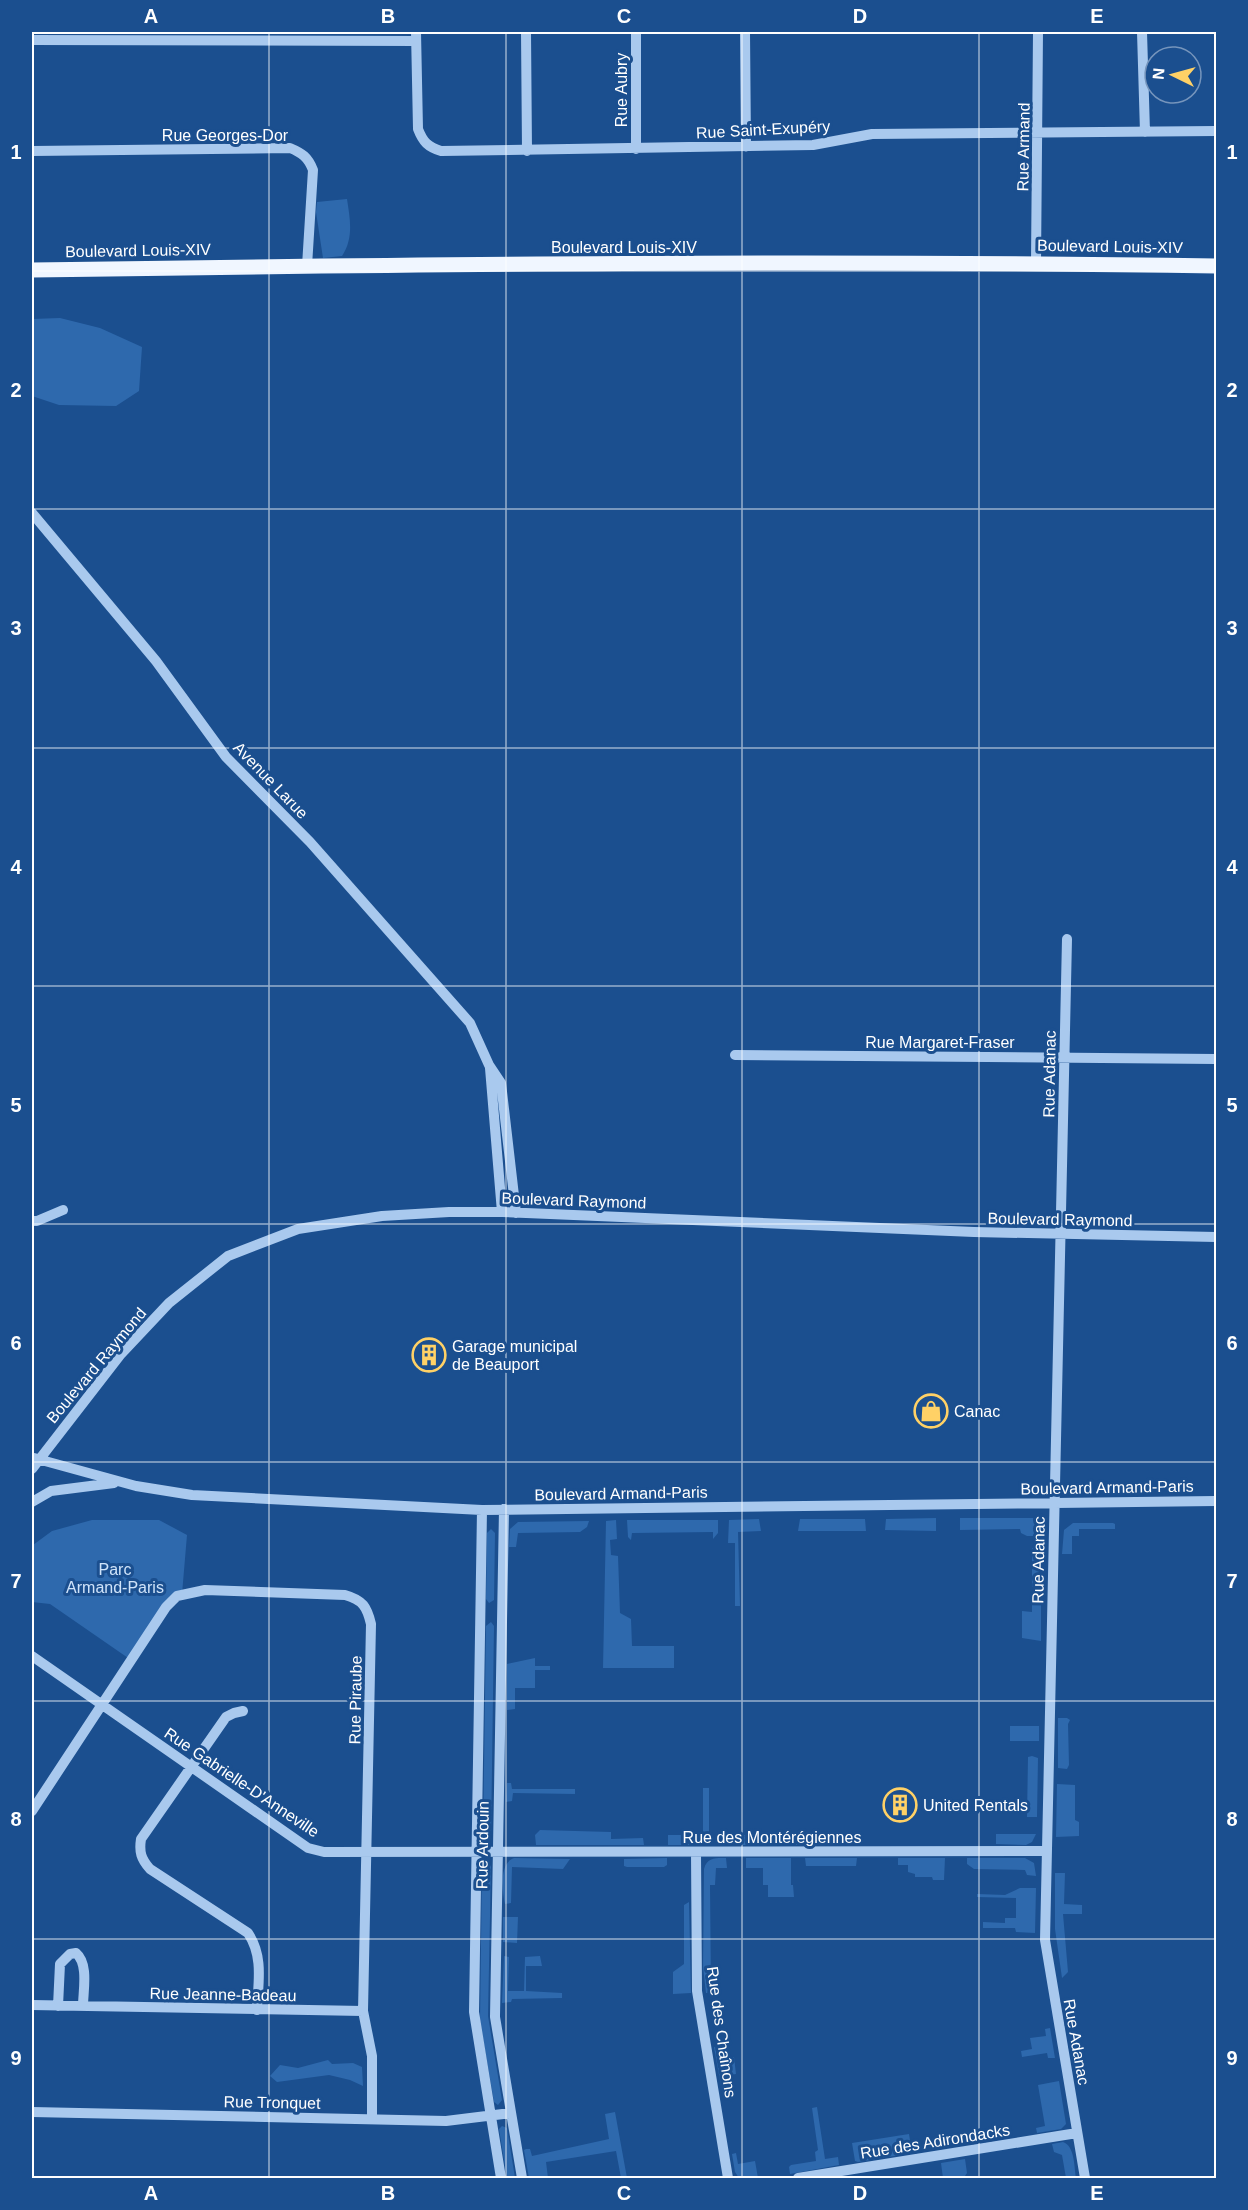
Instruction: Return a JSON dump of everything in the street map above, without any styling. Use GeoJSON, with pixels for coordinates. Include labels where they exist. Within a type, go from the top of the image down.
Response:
{"type":"FeatureCollection","features":[{"type":"Feature","properties":{"kind":"main road","name":"Boulevard Louis-XIV"},"geometry":{"type":"LineString","coordinates":[[32,270],[307,266],[1036,263],[1216,266]]}},
{"type":"Feature","properties":{"kind":"street"},"geometry":{"type":"LineString","coordinates":[[526,32],[527,151]]}},
{"type":"Feature","properties":{"kind":"street","name":"Rue Aubry"},"geometry":{"type":"LineString","coordinates":[[636,32],[636,149]]}},
{"type":"Feature","properties":{"kind":"street"},"geometry":{"type":"LineString","coordinates":[[745,32],[746,147]]}},
{"type":"Feature","properties":{"kind":"street","name":"Rue Armand"},"geometry":{"type":"LineString","coordinates":[[1036,263],[1038,32]]}},
{"type":"Feature","properties":{"kind":"street"},"geometry":{"type":"LineString","coordinates":[[1142,32],[1145,132]]}},
{"type":"Feature","properties":{"kind":"street"},"geometry":{"type":"LineString","coordinates":[[32,40],[87,36],[416,36]]}},
{"type":"Feature","properties":{"kind":"street","name":"Rue Saint-Exupéry"},"geometry":{"type":"LineString","coordinates":[[416,36],[418,129],[422,140],[430,148],[441,151],[813,145],[872,134],[1216,131]]}},
{"type":"Feature","properties":{"kind":"street","name":"Rue Georges-Dor"},"geometry":{"type":"LineString","coordinates":[[32,152],[290,148],[300,152],[309,159],[313,170],[307,266]]}},
{"type":"Feature","properties":{"kind":"street","name":"Avenue Larue"},"geometry":{"type":"LineString","coordinates":[[32,513],[156,661],[226,757],[310,842],[470,1023],[489,1065],[501,1083],[516,1213]]}},
{"type":"Feature","properties":{"kind":"street","name":"Rue Adanac"},"geometry":{"type":"LineString","coordinates":[[1067,939],[1045,1940],[1085,2178]]}},
{"type":"Feature","properties":{"kind":"street","name":"Rue Margaret-Fraser"},"geometry":{"type":"LineString","coordinates":[[735,1055],[1216,1059]]}},
{"type":"Feature","properties":{"kind":"street","name":"Avenue Larue"},"geometry":{"type":"LineString","coordinates":[[489,1065],[502,1212]]}},
{"type":"Feature","properties":{"kind":"street"},"geometry":{"type":"LineString","coordinates":[[32,1221],[63,1210]]}},
{"type":"Feature","properties":{"kind":"street","name":"Boulevard Raymond"},"geometry":{"type":"LineString","coordinates":[[34,1462],[121,1354],[169,1303],[228,1256],[298,1229],[382,1216],[502,1212],[1060,1235],[1216,1237]]}},
{"type":"Feature","properties":{"kind":"street","name":"Boulevard Armand-Paris"},"geometry":{"type":"LineString","coordinates":[[34,1462],[120,1482],[192,1495],[482,1510],[1216,1501]]}},
{"type":"Feature","properties":{"kind":"street"},"geometry":{"type":"LineString","coordinates":[[32,1502],[51,1491],[120,1482]]}},
{"type":"Feature","properties":{"kind":"street","name":"Rue Ardouin"},"geometry":{"type":"LineString","coordinates":[[504,1509],[495,2017],[522,2178]]}},
{"type":"Feature","properties":{"kind":"street","name":"Rue Ardouin"},"geometry":{"type":"LineString","coordinates":[[482,1510],[474,2012],[501,2178]]}},
{"type":"Feature","properties":{"kind":"street","name":"Rue Piraube"},"geometry":{"type":"LineString","coordinates":[[32,1811],[166,1607],[177,1596],[205,1590],[345,1595],[363,1602],[368,1610],[371,1624],[363,2011],[372,2056],[372,2119]]}},
{"type":"Feature","properties":{"kind":"street","name":"Rue Gabrielle-D'Anneville"},"geometry":{"type":"LineString","coordinates":[[32,1656],[308,1848],[340,1853],[497,1852]]}},
{"type":"Feature","properties":{"kind":"street"},"geometry":{"type":"LineString","coordinates":[[243,1711],[226,1717],[141,1839],[140,1856],[150,1869],[248,1934],[254,1942],[260,1961],[257,2010]]}},
{"type":"Feature","properties":{"kind":"street","name":"Rue des Montérégiennes"},"geometry":{"type":"LineString","coordinates":[[497,1852],[1046,1851]]}},
{"type":"Feature","properties":{"kind":"street","name":"Rue des Chaînons"},"geometry":{"type":"LineString","coordinates":[[696,1853],[698,1990],[728,2178]]}},
{"type":"Feature","properties":{"kind":"street"},"geometry":{"type":"LineString","coordinates":[[58,2006],[60,1964],[70,1954],[76,1953],[82,1958],[84,1966],[82,2007]]}},
{"type":"Feature","properties":{"kind":"street","name":"Rue Jeanne-Badeau"},"geometry":{"type":"LineString","coordinates":[[32,2006],[363,2011]]}},
{"type":"Feature","properties":{"kind":"street","name":"Rue Tronquet"},"geometry":{"type":"LineString","coordinates":[[32,2112],[446,2121],[511,2112]]}},
{"type":"Feature","properties":{"kind":"street","name":"Rue des Adirondacks"},"geometry":{"type":"LineString","coordinates":[[798,2178],[1077,2133]]}},
{"type":"Feature","properties":{"kind":"green space"},"geometry":{"type":"Polygon","coordinates":[[[347,199],[350,235],[346,249],[342,256],[323,258],[316,212],[317,202],[347,199]]]}},
{"type":"Feature","properties":{"kind":"green space"},"geometry":{"type":"Polygon","coordinates":[[[60,318],[100,328],[142,347],[139,391],[116,406],[59,405],[32,396],[32,319],[60,318]]]}},
{"type":"Feature","properties":{"kind":"green space"},"geometry":{"type":"Polygon","coordinates":[[[936,1518],[936,1531],[885,1530],[886,1519],[936,1518]]]}},
{"type":"Feature","properties":{"kind":"green space"},"geometry":{"type":"Polygon","coordinates":[[[960,1518],[1035,1518],[1041,1524],[1043,1536],[1027,1536],[1021,1533],[1020,1529],[960,1530],[960,1518]]]}},
{"type":"Feature","properties":{"kind":"green space"},"geometry":{"type":"Polygon","coordinates":[[[759,1519],[761,1531],[738,1532],[740,1606],[735,1606],[735,1543],[728,1543],[729,1520],[759,1519]]]}},
{"type":"Feature","properties":{"kind":"green space"},"geometry":{"type":"Polygon","coordinates":[[[800,1519],[865,1519],[866,1531],[798,1531],[800,1519]]]}},
{"type":"Feature","properties":{"kind":"green space","name":"Parc Armand-Paris"},"geometry":{"type":"Polygon","coordinates":[[[92,1520],[159,1520],[187,1535],[182,1594],[131,1660],[50,1604],[32,1602],[33,1545],[52,1531],[92,1520]]]}},
{"type":"Feature","properties":{"kind":"green space"},"geometry":{"type":"Polygon","coordinates":[[[616,1520],[617,1539],[610,1540],[611,1555],[618,1556],[620,1613],[631,1619],[632,1646],[674,1646],[674,1668],[603,1668],[606,1521],[616,1520]]]}},
{"type":"Feature","properties":{"kind":"green space"},"geometry":{"type":"Polygon","coordinates":[[[627,1520],[718,1520],[718,1533],[713,1539],[713,1532],[632,1533],[631,1540],[628,1537],[627,1520]]]}},
{"type":"Feature","properties":{"kind":"green space"},"geometry":{"type":"Polygon","coordinates":[[[589,1521],[587,1527],[580,1532],[518,1533],[516,1547],[509,1547],[510,1529],[518,1522],[589,1521]]]}},
{"type":"Feature","properties":{"kind":"green space"},"geometry":{"type":"Polygon","coordinates":[[[1073,1523],[1113,1523],[1115,1529],[1079,1529],[1079,1536],[1072,1536],[1072,1554],[1062,1554],[1064,1530],[1073,1523]]]}},
{"type":"Feature","properties":{"kind":"green space"},"geometry":{"type":"Polygon","coordinates":[[[491,1529],[495,1533],[494,1600],[489,1603],[486,1599],[487,1533],[491,1529]]]}},
{"type":"Feature","properties":{"kind":"green space"},"geometry":{"type":"Polygon","coordinates":[[[1034,1546],[1043,1546],[1042,1587],[1032,1587],[1032,1549],[1034,1546]]]}},
{"type":"Feature","properties":{"kind":"green space"},"geometry":{"type":"Polygon","coordinates":[[[1032,1602],[1041,1602],[1041,1641],[1022,1638],[1022,1611],[1032,1612],[1032,1602]]]}},
{"type":"Feature","properties":{"kind":"green space"},"geometry":{"type":"Polygon","coordinates":[[[491,1622],[494,1626],[491,1838],[486,1841],[483,1839],[486,1626],[491,1622]]]}},
{"type":"Feature","properties":{"kind":"green space"},"geometry":{"type":"Polygon","coordinates":[[[535,1658],[535,1666],[550,1666],[550,1670],[535,1670],[535,1688],[515,1688],[515,1709],[507,1710],[507,1664],[535,1658]]]}},
{"type":"Feature","properties":{"kind":"green space"},"geometry":{"type":"Polygon","coordinates":[[[1058,1718],[1070,1720],[1067,1769],[1058,1768],[1058,1718]]]}},
{"type":"Feature","properties":{"kind":"green space"},"geometry":{"type":"Polygon","coordinates":[[[1010,1726],[1039,1726],[1039,1741],[1010,1741],[1010,1726]]]}},
{"type":"Feature","properties":{"kind":"green space"},"geometry":{"type":"Polygon","coordinates":[[[1028,1757],[1038,1758],[1037,1817],[1027,1817],[1028,1757]]]}},
{"type":"Feature","properties":{"kind":"green space"},"geometry":{"type":"Polygon","coordinates":[[[507,1783],[511,1783],[512,1789],[575,1789],[575,1794],[513,1793],[512,1801],[506,1802],[507,1783]]]}},
{"type":"Feature","properties":{"kind":"green space"},"geometry":{"type":"Polygon","coordinates":[[[1057,1784],[1075,1785],[1075,1820],[1079,1822],[1079,1836],[1056,1837],[1057,1784]]]}},
{"type":"Feature","properties":{"kind":"green space"},"geometry":{"type":"Polygon","coordinates":[[[703,1788],[709,1788],[709,1845],[668,1845],[668,1835],[703,1835],[703,1788]]]}},
{"type":"Feature","properties":{"kind":"green space"},"geometry":{"type":"Polygon","coordinates":[[[540,1830],[611,1832],[611,1839],[643,1838],[644,1845],[536,1845],[535,1835],[540,1830]]]}},
{"type":"Feature","properties":{"kind":"green space"},"geometry":{"type":"Polygon","coordinates":[[[996,1834],[1036,1834],[1032,1842],[1026,1845],[996,1844],[996,1834]]]}},
{"type":"Feature","properties":{"kind":"green space"},"geometry":{"type":"Polygon","coordinates":[[[723,1835],[766,1835],[766,1845],[723,1845],[723,1835]]]}},
{"type":"Feature","properties":{"kind":"green space"},"geometry":{"type":"Polygon","coordinates":[[[781,1835],[821,1835],[821,1845],[781,1845],[781,1835]]]}},
{"type":"Feature","properties":{"kind":"green space"},"geometry":{"type":"Polygon","coordinates":[[[514,1858],[570,1859],[563,1869],[512,1867],[511,1903],[505,1904],[504,1871],[509,1861],[514,1858]]]}},
{"type":"Feature","properties":{"kind":"green space"},"geometry":{"type":"Polygon","coordinates":[[[667,1858],[667,1865],[664,1867],[624,1866],[624,1859],[667,1858]]]}},
{"type":"Feature","properties":{"kind":"green space"},"geometry":{"type":"Polygon","coordinates":[[[726,1858],[727,1868],[716,1868],[715,1885],[710,1885],[711,1993],[706,1993],[703,1967],[704,1869],[710,1860],[726,1858]]]}},
{"type":"Feature","properties":{"kind":"green space"},"geometry":{"type":"Polygon","coordinates":[[[746,1858],[791,1858],[791,1885],[793,1885],[794,1897],[768,1897],[768,1885],[763,1885],[763,1868],[746,1868],[746,1858]]]}},
{"type":"Feature","properties":{"kind":"green space"},"geometry":{"type":"Polygon","coordinates":[[[805,1858],[857,1858],[856,1866],[806,1866],[805,1858]]]}},
{"type":"Feature","properties":{"kind":"green space"},"geometry":{"type":"Polygon","coordinates":[[[898,1858],[945,1858],[944,1880],[915,1877],[915,1874],[908,1872],[908,1865],[898,1865],[898,1858]]]}},
{"type":"Feature","properties":{"kind":"green space"},"geometry":{"type":"Polygon","coordinates":[[[967,1858],[1025,1858],[1034,1863],[1036,1876],[1027,1875],[1025,1870],[974,1869],[967,1864],[967,1858]]]}},
{"type":"Feature","properties":{"kind":"green space"},"geometry":{"type":"Polygon","coordinates":[[[487,1862],[491,1866],[488,2016],[502,2100],[498,2105],[494,2102],[480,2021],[482,1865],[487,1862]]]}},
{"type":"Feature","properties":{"kind":"green space"},"geometry":{"type":"Polygon","coordinates":[[[1055,1873],[1065,1873],[1064,1904],[1082,1905],[1082,1914],[1063,1914],[1068,1972],[1062,1978],[1055,1929],[1055,1873]]]}},
{"type":"Feature","properties":{"kind":"green space"},"geometry":{"type":"Polygon","coordinates":[[[1020,1888],[1036,1888],[1035,1933],[1016,1932],[1015,1928],[983,1928],[983,1922],[1005,1923],[1005,1918],[1016,1918],[1016,1898],[977,1897],[977,1894],[1005,1895],[1020,1888]]]}},
{"type":"Feature","properties":{"kind":"green space"},"geometry":{"type":"Polygon","coordinates":[[[689,1902],[691,1993],[673,1994],[673,1972],[684,1964],[684,1905],[689,1902]]]}},
{"type":"Feature","properties":{"kind":"green space"},"geometry":{"type":"Polygon","coordinates":[[[503,1917],[518,1917],[517,1943],[503,1942],[503,1917]]]}},
{"type":"Feature","properties":{"kind":"green space"},"geometry":{"type":"Polygon","coordinates":[[[504,1956],[509,1957],[508,1991],[524,1991],[525,1957],[540,1956],[542,1966],[526,1966],[526,1991],[562,1993],[562,1998],[512,1999],[511,2002],[502,2003],[504,1956]]]}},
{"type":"Feature","properties":{"kind":"green space"},"geometry":{"type":"Polygon","coordinates":[[[1050,2028],[1055,2058],[1048,2058],[1047,2053],[1022,2057],[1021,2051],[1032,2049],[1030,2038],[1046,2036],[1045,2029],[1050,2028]]]}},
{"type":"Feature","properties":{"kind":"green space"},"geometry":{"type":"Polygon","coordinates":[[[714,2047],[721,2049],[722,2059],[734,2057],[736,2074],[723,2076],[723,2086],[721,2086],[714,2047]]]}},
{"type":"Feature","properties":{"kind":"green space"},"geometry":{"type":"Polygon","coordinates":[[[328,2060],[332,2064],[353,2063],[362,2067],[363,2086],[329,2075],[277,2082],[270,2076],[280,2065],[298,2068],[328,2060]]]}},
{"type":"Feature","properties":{"kind":"green space"},"geometry":{"type":"Polygon","coordinates":[[[1059,2081],[1066,2124],[1061,2129],[1037,2133],[1036,2128],[1045,2126],[1038,2085],[1059,2081]]]}},
{"type":"Feature","properties":{"kind":"green space"},"geometry":{"type":"Polygon","coordinates":[[[817,2107],[825,2159],[838,2157],[839,2165],[790,2174],[791,2165],[816,2161],[815,2152],[818,2150],[812,2108],[817,2107]]]}},
{"type":"Feature","properties":{"kind":"green space"},"geometry":{"type":"Polygon","coordinates":[[[615,2112],[627,2178],[621,2178],[616,2151],[546,2162],[548,2178],[529,2178],[524,2150],[530,2149],[532,2156],[609,2139],[605,2114],[615,2112]]]}},
{"type":"Feature","properties":{"kind":"green space"},"geometry":{"type":"Polygon","coordinates":[[[502,2126],[507,2128],[515,2178],[507,2178],[499,2129],[502,2126]]]}},
{"type":"Feature","properties":{"kind":"green space"},"geometry":{"type":"Polygon","coordinates":[[[909,2134],[912,2153],[855,2161],[852,2143],[909,2134]]]}},
{"type":"Feature","properties":{"kind":"green space"},"geometry":{"type":"Polygon","coordinates":[[[1063,2142],[1072,2152],[1076,2178],[1066,2178],[1062,2155],[1054,2152],[1052,2144],[1063,2142]]]}},
{"type":"Feature","properties":{"kind":"green space"},"geometry":{"type":"Polygon","coordinates":[[[736,2153],[738,2164],[755,2161],[758,2178],[739,2178],[735,2172],[732,2154],[736,2153]]]}},
{"type":"Feature","properties":{"kind":"green space"},"geometry":{"type":"Polygon","coordinates":[[[965,2159],[967,2173],[965,2176],[943,2178],[941,2163],[965,2159]]]}},
{"type":"Feature","properties":{"kind":"place","name":"Garage municipal de Beauport"},"geometry":{"type":"Point","coordinates":[429,1355]}},
{"type":"Feature","properties":{"kind":"place","name":"Canac"},"geometry":{"type":"Point","coordinates":[931,1411]}},
{"type":"Feature","properties":{"kind":"place","name":"United Rentals"},"geometry":{"type":"Point","coordinates":[900,1805]}}]}
